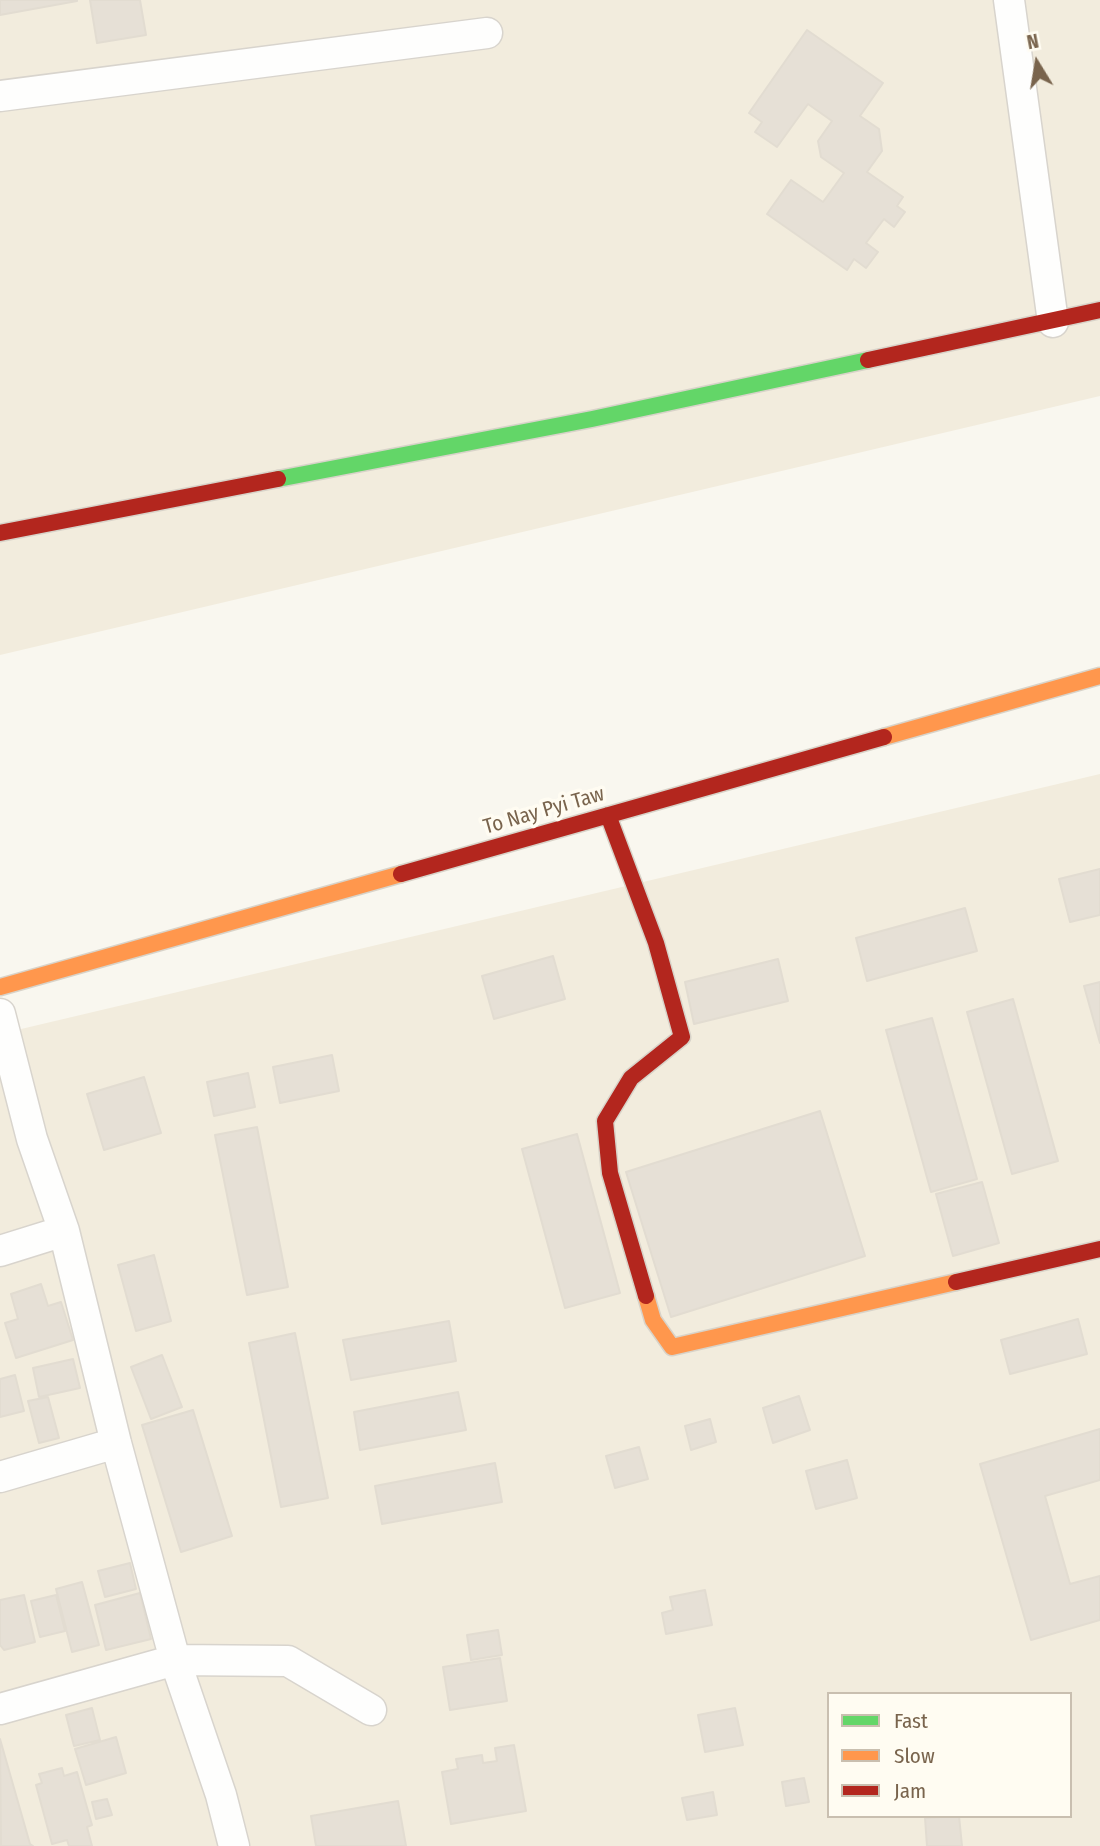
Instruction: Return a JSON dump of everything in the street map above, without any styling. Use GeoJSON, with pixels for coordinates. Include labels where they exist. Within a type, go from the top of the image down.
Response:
{"type":"FeatureCollection","features":[{"type":"Feature","properties":{"kind":"street"},"geometry":{"type":"LineString","coordinates":[[1009,0],[1053,322]]}},
{"type":"Feature","properties":{"kind":"street"},"geometry":{"type":"LineString","coordinates":[[0,96],[487,33]]}},
{"type":"Feature","properties":{"kind":"street"},"geometry":{"type":"LineString","coordinates":[[0,533],[592,419],[1100,310]]}},
{"type":"Feature","properties":{"kind":"street","name":"To Nay Pyi Taw"},"geometry":{"type":"LineString","coordinates":[[0,987],[1100,676]]}},
{"type":"Feature","properties":{"kind":"street"},"geometry":{"type":"LineString","coordinates":[[608,815],[656,943],[682,1037],[631,1078],[605,1121],[610,1173],[653,1320],[672,1348],[1100,1250]]}},
{"type":"Feature","properties":{"kind":"street"},"geometry":{"type":"LineString","coordinates":[[0,1014],[32,1139],[64,1231],[116,1443],[175,1660],[221,1795],[234,1846]]}},
{"type":"Feature","properties":{"kind":"street"},"geometry":{"type":"LineString","coordinates":[[0,1251],[64,1231]]}},
{"type":"Feature","properties":{"kind":"street"},"geometry":{"type":"LineString","coordinates":[[0,1477],[116,1443]]}},
{"type":"Feature","properties":{"kind":"street"},"geometry":{"type":"LineString","coordinates":[[0,1709],[175,1660],[288,1661],[371,1710]]}},
{"type":"Feature","properties":{"kind":"shaded area"},"geometry":{"type":"Polygon","coordinates":[[[0,0],[1100,0],[1100,396],[0,655],[0,0]]]}},
{"type":"Feature","properties":{"kind":"shaded area"},"geometry":{"type":"Polygon","coordinates":[[[1100,774],[1100,1846],[0,1846],[0,1034],[1100,774]]]}},
{"type":"Feature","properties":{"kind":"building"},"geometry":{"type":"Polygon","coordinates":[[[0,0],[77,0],[77,1],[0,15],[0,0]]]}},
{"type":"Feature","properties":{"kind":"building"},"geometry":{"type":"Polygon","coordinates":[[[90,0],[140,0],[146,35],[97,43],[90,0]]]}},
{"type":"Feature","properties":{"kind":"building"},"geometry":{"type":"Polygon","coordinates":[[[807,30],[883,83],[860,116],[879,129],[882,151],[867,172],[903,197],[897,206],[905,212],[894,227],[884,219],[866,243],[878,252],[866,268],[854,259],[847,270],[767,214],[791,180],[823,202],[844,173],[821,157],[818,141],[832,121],[808,104],[777,147],[755,132],[762,122],[749,113],[807,30]]]}},
{"type":"Feature","properties":{"kind":"building"},"geometry":{"type":"Polygon","coordinates":[[[1100,869],[1100,915],[1070,922],[1059,879],[1100,869]]]}},
{"type":"Feature","properties":{"kind":"building"},"geometry":{"type":"Polygon","coordinates":[[[965,908],[977,951],[867,981],[856,938],[965,908]]]}},
{"type":"Feature","properties":{"kind":"building"},"geometry":{"type":"Polygon","coordinates":[[[553,956],[565,999],[494,1019],[482,976],[553,956]]]}},
{"type":"Feature","properties":{"kind":"building"},"geometry":{"type":"Polygon","coordinates":[[[778,959],[788,1001],[694,1024],[685,982],[778,959]]]}},
{"type":"Feature","properties":{"kind":"building"},"geometry":{"type":"Polygon","coordinates":[[[1100,982],[1100,1043],[1084,986],[1100,982]]]}},
{"type":"Feature","properties":{"kind":"building"},"geometry":{"type":"Polygon","coordinates":[[[1013,999],[1058,1161],[1012,1174],[967,1012],[1013,999]]]}},
{"type":"Feature","properties":{"kind":"building"},"geometry":{"type":"Polygon","coordinates":[[[932,1018],[977,1179],[931,1192],[886,1030],[932,1018]]]}},
{"type":"Feature","properties":{"kind":"building"},"geometry":{"type":"Polygon","coordinates":[[[332,1055],[339,1091],[280,1103],[273,1067],[332,1055]]]}},
{"type":"Feature","properties":{"kind":"building"},"geometry":{"type":"Polygon","coordinates":[[[248,1073],[255,1107],[214,1116],[207,1082],[248,1073]]]}},
{"type":"Feature","properties":{"kind":"building"},"geometry":{"type":"Polygon","coordinates":[[[144,1077],[161,1133],[104,1150],[87,1094],[144,1077]]]}},
{"type":"Feature","properties":{"kind":"building"},"geometry":{"type":"Polygon","coordinates":[[[820,1111],[865,1256],[671,1317],[626,1172],[820,1111]]]}},
{"type":"Feature","properties":{"kind":"building"},"geometry":{"type":"Polygon","coordinates":[[[257,1127],[288,1287],[247,1295],[215,1135],[257,1127]]]}},
{"type":"Feature","properties":{"kind":"building"},"geometry":{"type":"Polygon","coordinates":[[[577,1134],[620,1293],[565,1308],[522,1149],[577,1134]]]}},
{"type":"Feature","properties":{"kind":"building"},"geometry":{"type":"Polygon","coordinates":[[[982,1182],[999,1243],[953,1256],[936,1194],[982,1182]]]}},
{"type":"Feature","properties":{"kind":"building"},"geometry":{"type":"Polygon","coordinates":[[[154,1255],[171,1321],[136,1331],[118,1265],[154,1255]]]}},
{"type":"Feature","properties":{"kind":"building"},"geometry":{"type":"Polygon","coordinates":[[[41,1284],[48,1306],[61,1302],[73,1340],[16,1358],[5,1323],[18,1319],[11,1294],[41,1284]]]}},
{"type":"Feature","properties":{"kind":"building"},"geometry":{"type":"Polygon","coordinates":[[[1078,1319],[1087,1354],[1010,1374],[1001,1340],[1078,1319]]]}},
{"type":"Feature","properties":{"kind":"building"},"geometry":{"type":"Polygon","coordinates":[[[449,1321],[456,1361],[351,1380],[343,1340],[449,1321]]]}},
{"type":"Feature","properties":{"kind":"building"},"geometry":{"type":"Polygon","coordinates":[[[295,1333],[328,1498],[281,1507],[249,1343],[295,1333]]]}},
{"type":"Feature","properties":{"kind":"building"},"geometry":{"type":"Polygon","coordinates":[[[162,1355],[182,1407],[151,1419],[131,1367],[162,1355]]]}},
{"type":"Feature","properties":{"kind":"building"},"geometry":{"type":"Polygon","coordinates":[[[73,1359],[80,1388],[39,1397],[33,1368],[73,1359]]]}},
{"type":"Feature","properties":{"kind":"building"},"geometry":{"type":"Polygon","coordinates":[[[15,1375],[24,1411],[0,1417],[0,1379],[15,1375]]]}},
{"type":"Feature","properties":{"kind":"building"},"geometry":{"type":"Polygon","coordinates":[[[458,1392],[466,1430],[360,1450],[354,1412],[458,1392]]]}},
{"type":"Feature","properties":{"kind":"building"},"geometry":{"type":"Polygon","coordinates":[[[799,1396],[810,1430],[773,1443],[763,1408],[799,1396]]]}},
{"type":"Feature","properties":{"kind":"building"},"geometry":{"type":"Polygon","coordinates":[[[48,1397],[59,1438],[39,1443],[28,1401],[48,1397]]]}},
{"type":"Feature","properties":{"kind":"building"},"geometry":{"type":"Polygon","coordinates":[[[193,1410],[232,1536],[181,1552],[142,1425],[193,1410]]]}},
{"type":"Feature","properties":{"kind":"building"},"geometry":{"type":"Polygon","coordinates":[[[710,1419],[716,1442],[691,1450],[685,1426],[710,1419]]]}},
{"type":"Feature","properties":{"kind":"building"},"geometry":{"type":"Polygon","coordinates":[[[1100,1429],[1100,1480],[1045,1496],[1070,1584],[1100,1576],[1100,1620],[1031,1640],[980,1464],[1100,1429]]]}},
{"type":"Feature","properties":{"kind":"building"},"geometry":{"type":"Polygon","coordinates":[[[639,1447],[648,1479],[615,1488],[606,1456],[639,1447]]]}},
{"type":"Feature","properties":{"kind":"building"},"geometry":{"type":"Polygon","coordinates":[[[847,1460],[857,1498],[816,1509],[806,1471],[847,1460]]]}},
{"type":"Feature","properties":{"kind":"building"},"geometry":{"type":"Polygon","coordinates":[[[495,1463],[502,1502],[382,1524],[375,1486],[495,1463]]]}},
{"type":"Feature","properties":{"kind":"building"},"geometry":{"type":"Polygon","coordinates":[[[130,1563],[136,1589],[105,1597],[98,1571],[130,1563]]]}},
{"type":"Feature","properties":{"kind":"building"},"geometry":{"type":"Polygon","coordinates":[[[82,1582],[99,1645],[72,1652],[56,1589],[82,1582]]]}},
{"type":"Feature","properties":{"kind":"building"},"geometry":{"type":"Polygon","coordinates":[[[705,1590],[712,1625],[666,1634],[662,1613],[673,1610],[670,1597],[705,1590]]]}},
{"type":"Feature","properties":{"kind":"building"},"geometry":{"type":"Polygon","coordinates":[[[140,1593],[151,1639],[106,1650],[95,1605],[140,1593]]]}},
{"type":"Feature","properties":{"kind":"building"},"geometry":{"type":"Polygon","coordinates":[[[24,1595],[35,1642],[4,1650],[0,1645],[0,1600],[24,1595]]]}},
{"type":"Feature","properties":{"kind":"building"},"geometry":{"type":"Polygon","coordinates":[[[56,1595],[65,1631],[40,1637],[31,1601],[56,1595]]]}},
{"type":"Feature","properties":{"kind":"building"},"geometry":{"type":"Polygon","coordinates":[[[498,1630],[502,1655],[471,1660],[467,1635],[498,1630]]]}},
{"type":"Feature","properties":{"kind":"building"},"geometry":{"type":"Polygon","coordinates":[[[500,1658],[507,1701],[450,1710],[443,1667],[500,1658]]]}},
{"type":"Feature","properties":{"kind":"building"},"geometry":{"type":"Polygon","coordinates":[[[92,1708],[100,1740],[74,1746],[66,1715],[92,1708]]]}},
{"type":"Feature","properties":{"kind":"building"},"geometry":{"type":"Polygon","coordinates":[[[735,1708],[743,1745],[705,1752],[698,1715],[735,1708]]]}},
{"type":"Feature","properties":{"kind":"building"},"geometry":{"type":"Polygon","coordinates":[[[116,1737],[126,1773],[86,1785],[75,1749],[116,1737]]]}},
{"type":"Feature","properties":{"kind":"building"},"geometry":{"type":"Polygon","coordinates":[[[0,1739],[30,1844],[33,1846],[1,1846],[0,1739]]]}},
{"type":"Feature","properties":{"kind":"building"},"geometry":{"type":"Polygon","coordinates":[[[514,1745],[526,1811],[451,1824],[442,1772],[458,1769],[456,1759],[482,1755],[483,1763],[497,1761],[495,1748],[514,1745]]]}},
{"type":"Feature","properties":{"kind":"building"},"geometry":{"type":"Polygon","coordinates":[[[62,1768],[64,1776],[77,1772],[92,1825],[87,1827],[92,1846],[69,1846],[67,1840],[52,1844],[36,1785],[42,1783],[39,1774],[62,1768]]]}},
{"type":"Feature","properties":{"kind":"building"},"geometry":{"type":"Polygon","coordinates":[[[804,1778],[809,1802],[786,1806],[782,1782],[804,1778]]]}},
{"type":"Feature","properties":{"kind":"building"},"geometry":{"type":"Polygon","coordinates":[[[713,1792],[717,1815],[687,1820],[682,1798],[713,1792]]]}},
{"type":"Feature","properties":{"kind":"building"},"geometry":{"type":"Polygon","coordinates":[[[107,1799],[112,1815],[96,1819],[92,1802],[107,1799]]]}},
{"type":"Feature","properties":{"kind":"building"},"geometry":{"type":"Polygon","coordinates":[[[398,1801],[406,1846],[316,1846],[311,1816],[398,1801]]]}},
{"type":"Feature","properties":{"kind":"building"},"geometry":{"type":"Polygon","coordinates":[[[925,1818],[959,1818],[962,1846],[927,1846],[925,1818]]]}},
{"type":"Feature","properties":{"kind":"traffic: fast"},"geometry":{"type":"LineString","coordinates":[[278,479],[592,419],[868,360]]}},
{"type":"Feature","properties":{"kind":"traffic: slow"},"geometry":{"type":"LineString","coordinates":[[884,737],[1100,676]]}},
{"type":"Feature","properties":{"kind":"traffic: slow"},"geometry":{"type":"LineString","coordinates":[[0,987],[401,874]]}},
{"type":"Feature","properties":{"kind":"traffic: slow"},"geometry":{"type":"LineString","coordinates":[[646,1296],[653,1320],[672,1347],[956,1282]]}},
{"type":"Feature","properties":{"kind":"traffic: jam"},"geometry":{"type":"LineString","coordinates":[[868,360],[1100,310]]}},
{"type":"Feature","properties":{"kind":"traffic: jam"},"geometry":{"type":"LineString","coordinates":[[0,533],[278,479]]}},
{"type":"Feature","properties":{"kind":"traffic: jam"},"geometry":{"type":"LineString","coordinates":[[401,874],[884,737]]}},
{"type":"Feature","properties":{"kind":"traffic: jam"},"geometry":{"type":"LineString","coordinates":[[608,815],[656,943],[682,1037],[631,1078],[605,1121],[610,1173],[646,1296]]}},
{"type":"Feature","properties":{"kind":"traffic: jam"},"geometry":{"type":"LineString","coordinates":[[956,1282],[1100,1249]]}}]}
